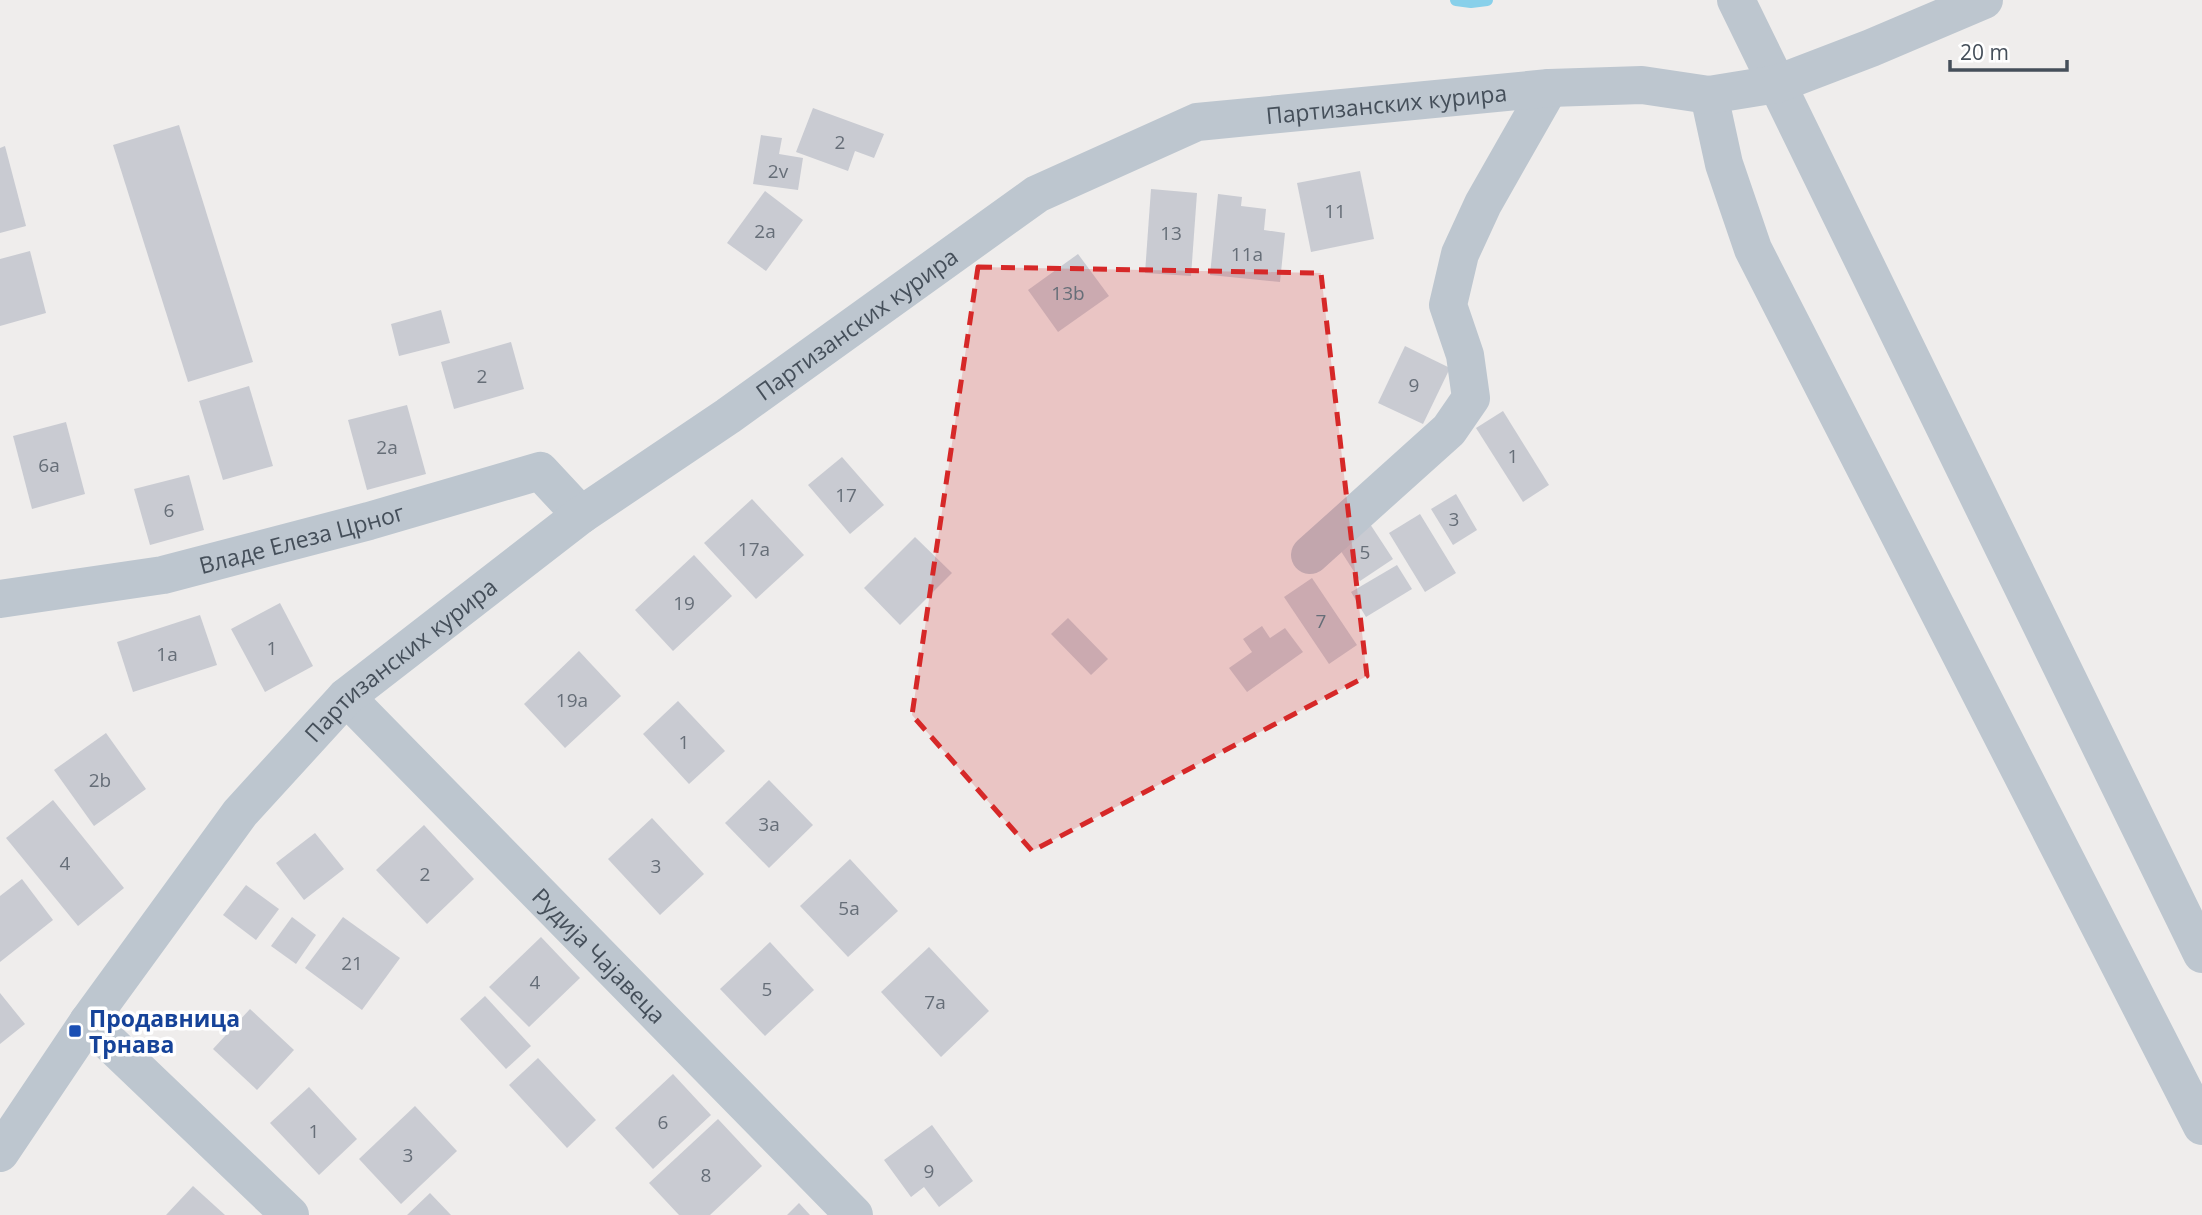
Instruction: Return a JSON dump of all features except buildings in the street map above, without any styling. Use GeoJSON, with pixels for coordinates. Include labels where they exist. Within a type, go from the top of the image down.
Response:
{"type":"FeatureCollection","features":[{"type":"Feature","properties":{"kind":"street","name":"Партизанских курира"},"geometry":{"type":"LineString","coordinates":[[0,1153],[88,1022],[240,813],[346,698],[581,515],[728,416],[1037,194],[1197,122],[1549,88],[1642,85],[1709,95],[1777,84],[1984,0]]}},
{"type":"Feature","properties":{"kind":"street"},"geometry":{"type":"LineString","coordinates":[[1743,14],[2202,954]]}},
{"type":"Feature","properties":{"kind":"street"},"geometry":{"type":"LineString","coordinates":[[1310,555],[1449,430],[1471,398],[1465,355],[1448,305],[1460,254],[1483,204],[1549,88]]}},
{"type":"Feature","properties":{"kind":"street"},"geometry":{"type":"LineString","coordinates":[[1709,95],[1724,164],[1753,249],[2202,1126]]}},
{"type":"Feature","properties":{"kind":"street","name":"Владе Елеза Црног"},"geometry":{"type":"LineString","coordinates":[[0,599],[163,575],[369,521],[540,471],[581,515]]}},
{"type":"Feature","properties":{"kind":"street","name":"Рудија Чајавеца"},"geometry":{"type":"LineString","coordinates":[[346,698],[854,1215]]}},
{"type":"Feature","properties":{"kind":"street"},"geometry":{"type":"LineString","coordinates":[[88,1022],[290,1215]]}},
{"type":"Feature","properties":{"kind":"highlighted area"},"geometry":{"type":"Polygon","coordinates":[[[978,267],[1321,273],[1367,676],[1032,851],[912,715],[978,267]]]}},
{"type":"Feature","properties":{"kind":"waterway"},"geometry":{"type":"LineString","coordinates":[[1456,0],[1487,0]]}},
{"type":"Feature","properties":{"kind":"place","name":"Продавница Трнава"},"geometry":{"type":"Point","coordinates":[75,1031]}}]}
